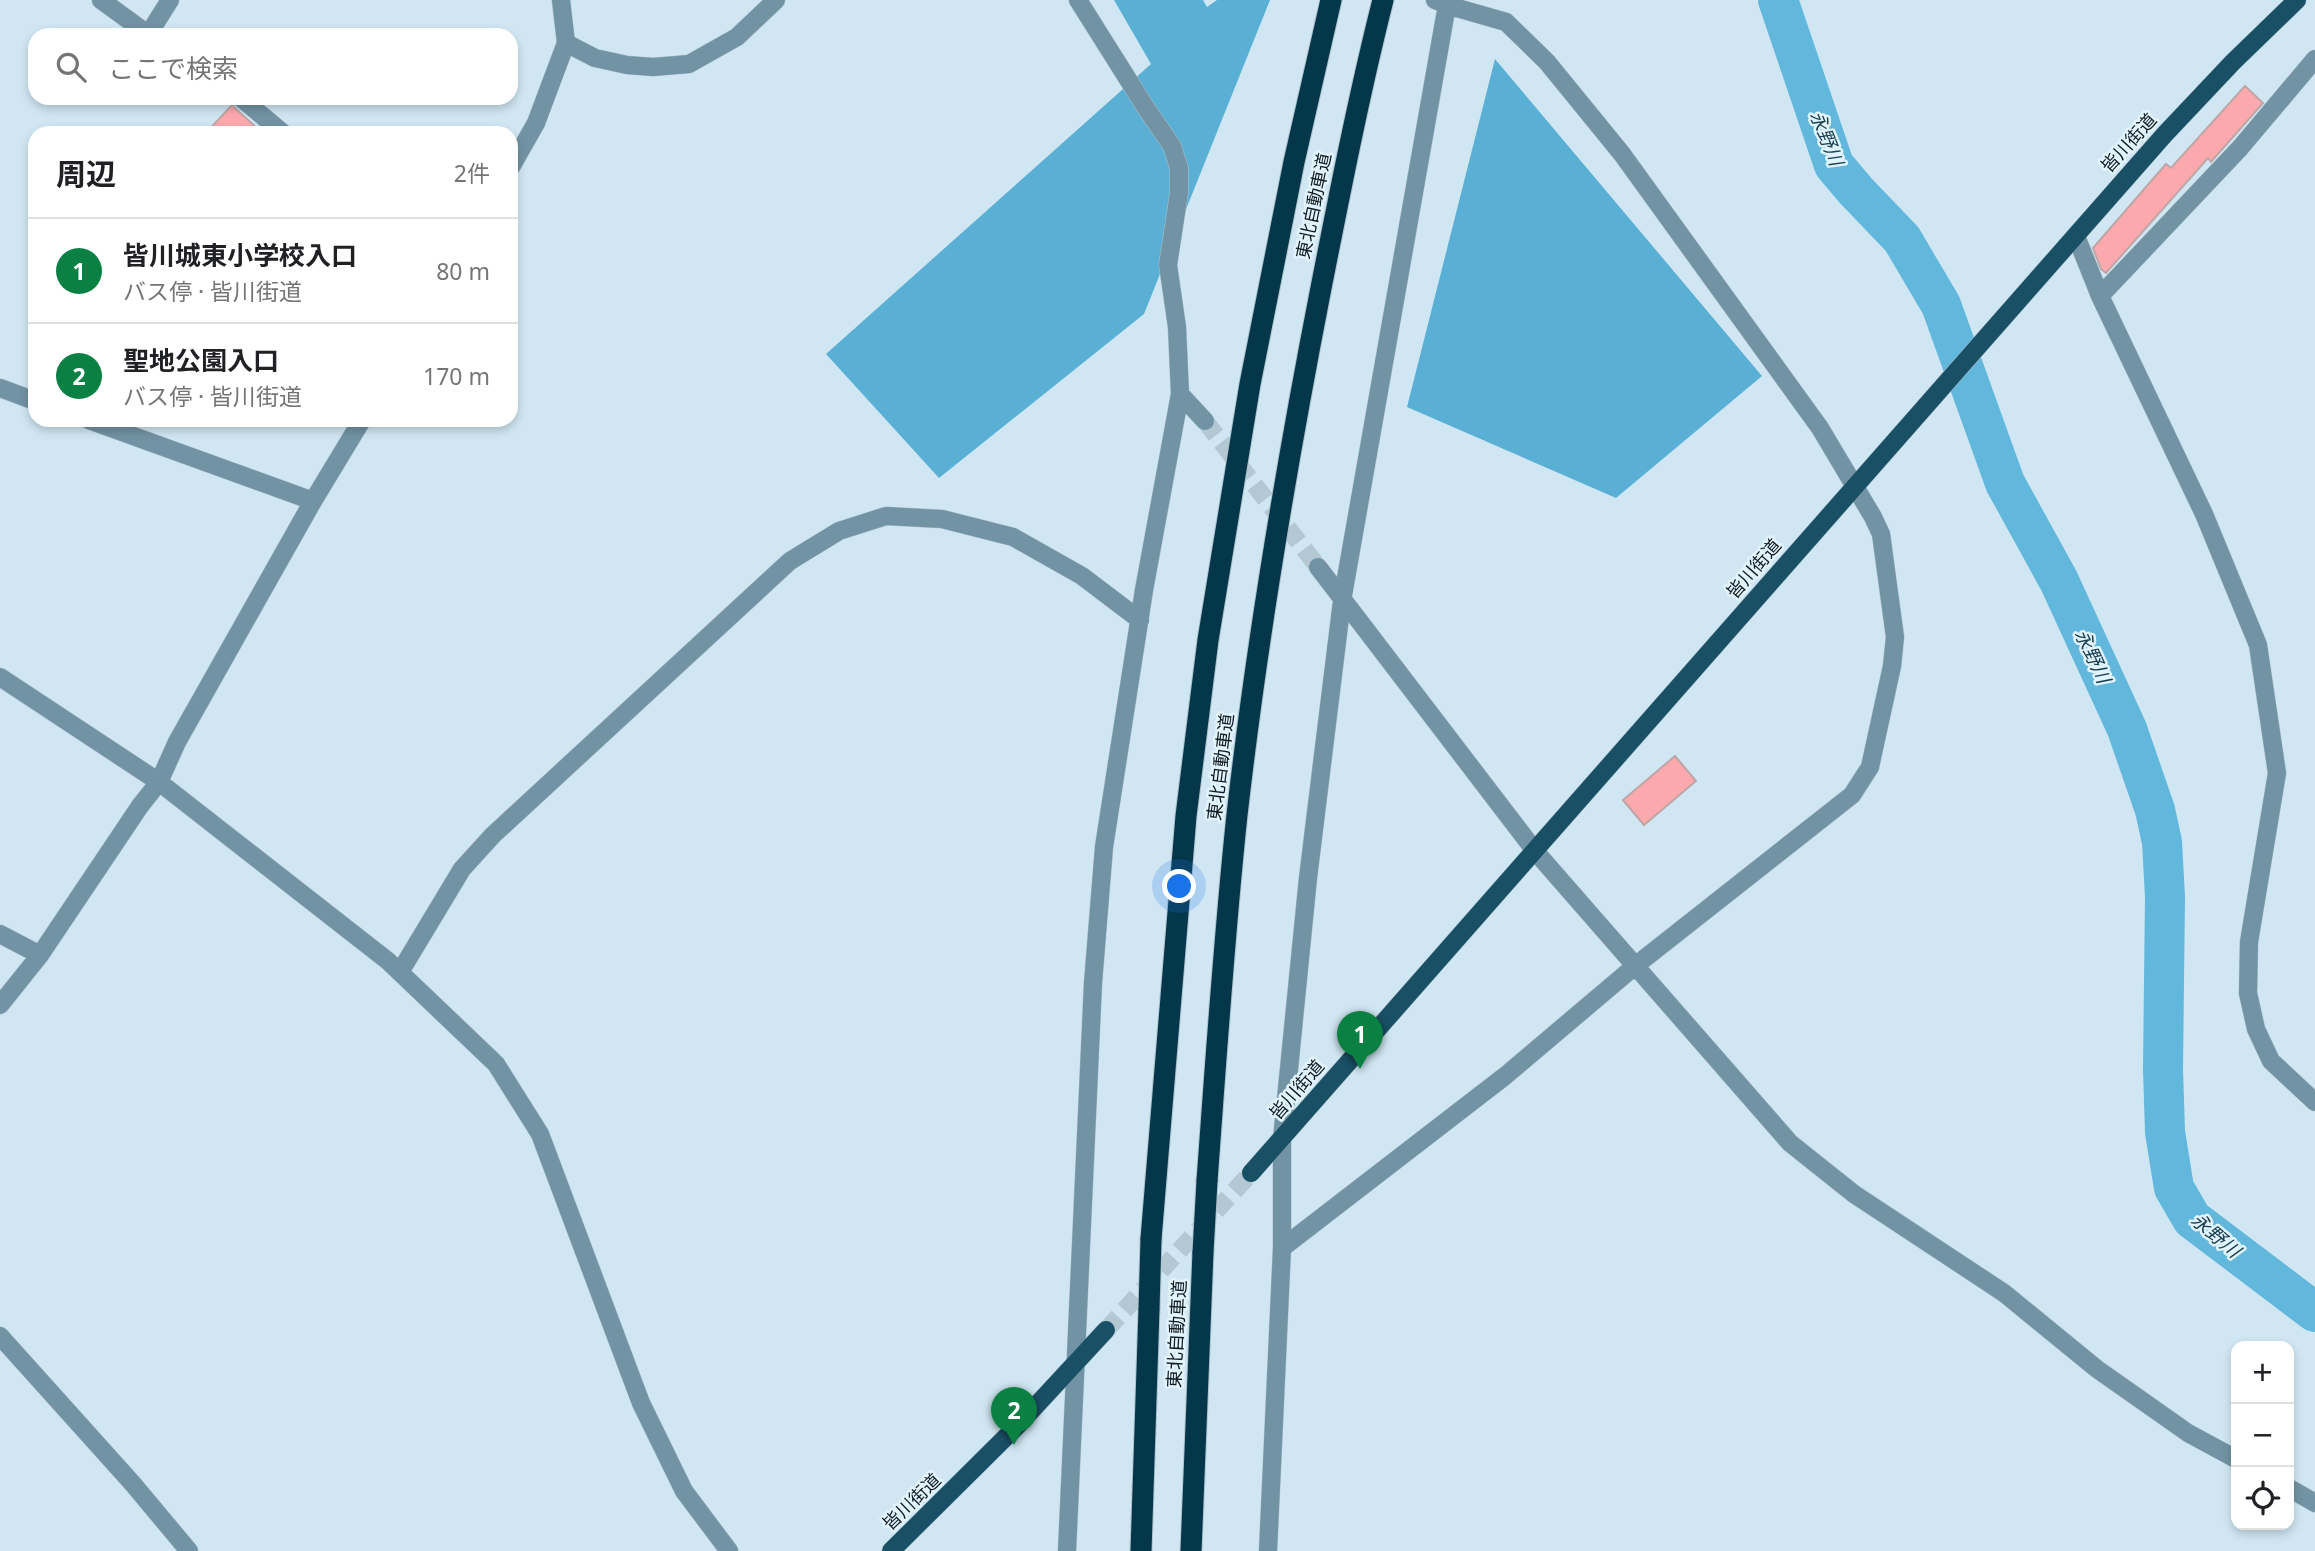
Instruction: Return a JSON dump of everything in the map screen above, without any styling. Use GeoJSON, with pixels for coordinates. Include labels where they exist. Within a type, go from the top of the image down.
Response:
{"type":"FeatureCollection","features":[{"type":"Feature","properties":{"kind":"highway","name":"東北自動車道"},"geometry":{"type":"LineString","coordinates":[[1141,1551],[1151,1239],[1186,816],[1208,640],[1250,384],[1294,163],[1331,0]]}},
{"type":"Feature","properties":{"kind":"highway","name":"東北自動車道"},"geometry":{"type":"LineString","coordinates":[[1191,1551],[1207,1181],[1237,814],[1260,642],[1300,395],[1343,178],[1383,0]]}},
{"type":"Feature","properties":{"kind":"main road","name":"皆川街道"},"geometry":{"type":"LineString","coordinates":[[1251,1173],[2165,134],[2297,0]]}},
{"type":"Feature","properties":{"kind":"main road","name":"皆川街道"},"geometry":{"type":"LineString","coordinates":[[891,1551],[973,1472],[1106,1330]]}},
{"type":"Feature","properties":{"kind":"street"},"geometry":{"type":"LineString","coordinates":[[102,0],[140,28]]}},
{"type":"Feature","properties":{"kind":"street"},"geometry":{"type":"LineString","coordinates":[[153,28],[170,0]]}},
{"type":"Feature","properties":{"kind":"street"},"geometry":{"type":"LineString","coordinates":[[518,155],[536,123],[566,43],[561,0]]}},
{"type":"Feature","properties":{"kind":"street"},"geometry":{"type":"LineString","coordinates":[[566,43],[595,58],[627,65],[653,67],[689,64],[737,37],[776,0]]}},
{"type":"Feature","properties":{"kind":"street"},"geometry":{"type":"LineString","coordinates":[[1067,1551],[1093,983],[1103,861],[1140,620],[1180,394],[1177,327],[1168,265],[1179,193],[1178,168],[1172,146],[1078,0]]}},
{"type":"Feature","properties":{"kind":"street"},"geometry":{"type":"LineString","coordinates":[[1268,1551],[1282,1248],[1282,1139],[1308,878],[1342,601],[1441,2],[1506,22],[1547,62],[1637,175],[1858,482],[1881,534],[1895,637],[1892,666],[1870,767],[1852,795],[1635,966],[1505,1076],[1282,1248]]}},
{"type":"Feature","properties":{"kind":"street"},"geometry":{"type":"LineString","coordinates":[[2099,296],[2240,148],[2315,58]]}},
{"type":"Feature","properties":{"kind":"street"},"geometry":{"type":"LineString","coordinates":[[249,105],[274,126]]}},
{"type":"Feature","properties":{"kind":"street"},"geometry":{"type":"LineString","coordinates":[[2076,236],[2099,296],[2204,514],[2258,645],[2277,773],[2249,942],[2248,993],[2256,1030],[2271,1061],[2315,1101]]}},
{"type":"Feature","properties":{"kind":"street"},"geometry":{"type":"LineString","coordinates":[[0,388],[28,398]]}},
{"type":"Feature","properties":{"kind":"street"},"geometry":{"type":"LineString","coordinates":[[1180,394],[1205,421]]}},
{"type":"Feature","properties":{"kind":"street"},"geometry":{"type":"LineString","coordinates":[[108,427],[313,501]]}},
{"type":"Feature","properties":{"kind":"street"},"geometry":{"type":"LineString","coordinates":[[0,1005],[40,955],[159,782],[177,742],[358,427]]}},
{"type":"Feature","properties":{"kind":"street"},"geometry":{"type":"LineString","coordinates":[[400,972],[462,869],[493,835],[790,561],[839,531],[887,516],[942,519],[1013,537],[1082,576],[1140,620]]}},
{"type":"Feature","properties":{"kind":"street"},"geometry":{"type":"LineString","coordinates":[[1318,567],[1535,851],[1790,1143],[1824,1172],[2004,1293],[2096,1369],[2177,1425],[2231,1456]]}},
{"type":"Feature","properties":{"kind":"street"},"geometry":{"type":"LineString","coordinates":[[0,677],[159,782],[400,972],[496,1064],[540,1134],[641,1403],[684,1491],[729,1551]]}},
{"type":"Feature","properties":{"kind":"street"},"geometry":{"type":"LineString","coordinates":[[0,934],[40,955]]}},
{"type":"Feature","properties":{"kind":"street"},"geometry":{"type":"LineString","coordinates":[[0,1336],[133,1484],[189,1551]]}},
{"type":"Feature","properties":{"kind":"street"},"geometry":{"type":"LineString","coordinates":[[2294,1491],[2315,1503]]}},
{"type":"Feature","properties":{"kind":"shaded area"},"geometry":{"type":"Polygon","coordinates":[[[1114,0],[1203,0],[1207,7],[1217,0],[1270,0],[1144,314],[939,478],[826,354],[1151,64],[1114,0]]]}},
{"type":"Feature","properties":{"kind":"shaded area"},"geometry":{"type":"Polygon","coordinates":[[[1495,59],[1762,376],[1616,498],[1407,407],[1495,59]]]}},
{"type":"Feature","properties":{"kind":"building"},"geometry":{"type":"Polygon","coordinates":[[[2245,86],[2263,103],[2211,162],[2208,158],[2106,273],[2101,269],[2093,248],[2166,164],[2171,168],[2245,86]]]}},
{"type":"Feature","properties":{"kind":"building"},"geometry":{"type":"Polygon","coordinates":[[[232,105],[254,126],[212,126],[232,105]]]}},
{"type":"Feature","properties":{"kind":"building"},"geometry":{"type":"Polygon","coordinates":[[[1675,756],[1696,781],[1644,825],[1623,800],[1675,756]]]}},
{"type":"Feature","properties":{"kind":"waterway","name":"永野川"},"geometry":{"type":"LineString","coordinates":[[1778,0],[1834,165],[1902,239],[1941,305],[2005,483],[2059,581],[2127,729],[2155,810],[2162,842],[2165,897],[2165,1132],[2174,1188],[2192,1219],[2315,1312]]}},
{"type":"Feature","properties":{"kind":"tunnel"},"geometry":{"type":"LineString","coordinates":[[1205,421],[1318,567]]}},
{"type":"Feature","properties":{"kind":"tunnel"},"geometry":{"type":"LineString","coordinates":[[1106,1330],[1251,1173]]}},
{"type":"Feature","properties":{"kind":"place","name":"皆川城東小学校入口"},"geometry":{"type":"Point","coordinates":[1360,1069]}},
{"type":"Feature","properties":{"kind":"place","name":"聖地公園入口"},"geometry":{"type":"Point","coordinates":[1014,1445]}}]}
